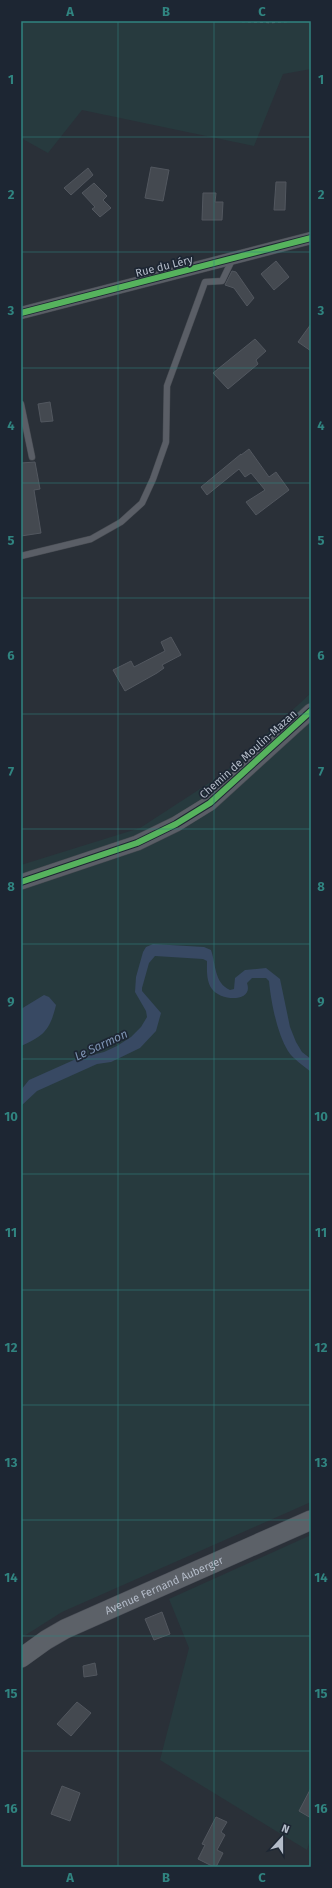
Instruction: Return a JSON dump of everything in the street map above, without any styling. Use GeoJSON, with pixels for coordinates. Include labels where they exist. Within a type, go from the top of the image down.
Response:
{"type":"FeatureCollection","features":[{"type":"Feature","properties":{"kind":"main road","name":"Avenue Fernand Auberger"},"geometry":{"type":"LineString","coordinates":[[21,1658],[46,1640],[65,1630],[311,1520]]}},
{"type":"Feature","properties":{"kind":"street","name":"Rue du Léry"},"geometry":{"type":"LineString","coordinates":[[21,313],[311,238]]}},
{"type":"Feature","properties":{"kind":"street","name":"Chemin de Moulin-Mazan"},"geometry":{"type":"LineString","coordinates":[[21,882],[137,843],[176,824],[210,803],[311,710]]}},
{"type":"Feature","properties":{"kind":"lane"},"geometry":{"type":"LineString","coordinates":[[21,556],[91,539],[121,522],[142,503],[153,479],[166,442],[167,386],[205,282],[222,281],[233,258]]}},
{"type":"Feature","properties":{"kind":"lane"},"geometry":{"type":"LineString","coordinates":[[21,404],[32,457]]}},
{"type":"Feature","properties":{"kind":"path"},"geometry":{"type":"LineString","coordinates":[[242,21],[287,21]]}},
{"type":"Feature","properties":{"kind":"green space"},"geometry":{"type":"Polygon","coordinates":[[[21,21],[311,21],[311,69],[283,74],[254,146],[82,110],[48,153],[21,138],[21,21]]]}},
{"type":"Feature","properties":{"kind":"green space"},"geometry":{"type":"Polygon","coordinates":[[[311,693],[311,1502],[62,1612],[21,1638],[21,865],[140,828],[223,774],[311,693]]]}},
{"type":"Feature","properties":{"kind":"green space"},"geometry":{"type":"Polygon","coordinates":[[[311,1535],[311,1837],[307,1850],[160,1760],[189,1648],[169,1599],[311,1535]]]}},
{"type":"Feature","properties":{"kind":"water"},"geometry":{"type":"Polygon","coordinates":[[[153,944],[204,947],[211,950],[218,978],[225,987],[230,990],[234,989],[235,978],[245,970],[266,968],[280,979],[290,1027],[302,1052],[311,1059],[311,1072],[293,1057],[284,1044],[275,1017],[269,981],[266,978],[252,978],[247,983],[248,989],[246,994],[241,997],[228,998],[216,993],[210,986],[207,975],[207,961],[203,959],[155,956],[149,963],[142,991],[161,1013],[156,1031],[140,1048],[111,1062],[97,1064],[37,1091],[21,1106],[21,1090],[29,1080],[76,1059],[104,1052],[117,1046],[131,1037],[141,1027],[147,1017],[146,1011],[135,992],[136,977],[143,952],[146,947],[153,944]]]}},
{"type":"Feature","properties":{"kind":"water"},"geometry":{"type":"Polygon","coordinates":[[[44,995],[49,997],[56,1005],[51,1021],[41,1035],[21,1046],[21,1009],[44,995]]]}},
{"type":"Feature","properties":{"kind":"building"},"geometry":{"type":"Polygon","coordinates":[[[151,167],[169,170],[163,201],[145,198],[151,167]]]}},
{"type":"Feature","properties":{"kind":"building"},"geometry":{"type":"Polygon","coordinates":[[[88,168],[93,175],[71,195],[64,188],[88,168]]]}},
{"type":"Feature","properties":{"kind":"building"},"geometry":{"type":"Polygon","coordinates":[[[276,182],[286,182],[285,210],[274,210],[276,182]]]}},
{"type":"Feature","properties":{"kind":"building"},"geometry":{"type":"Polygon","coordinates":[[[94,183],[107,196],[103,200],[111,208],[100,217],[92,209],[95,207],[82,193],[94,183]]]}},
{"type":"Feature","properties":{"kind":"building"},"geometry":{"type":"Polygon","coordinates":[[[203,193],[216,193],[215,202],[223,202],[222,220],[202,220],[203,193]]]}},
{"type":"Feature","properties":{"kind":"building"},"geometry":{"type":"Polygon","coordinates":[[[276,261],[289,277],[274,290],[261,274],[276,261]]]}},
{"type":"Feature","properties":{"kind":"building"},"geometry":{"type":"Polygon","coordinates":[[[232,271],[236,272],[254,298],[247,306],[234,288],[225,285],[232,271]]]}},
{"type":"Feature","properties":{"kind":"building"},"geometry":{"type":"Polygon","coordinates":[[[311,324],[311,351],[298,342],[311,324]]]}},
{"type":"Feature","properties":{"kind":"building"},"geometry":{"type":"Polygon","coordinates":[[[255,339],[266,351],[256,360],[258,364],[228,389],[213,373],[255,339]]]}},
{"type":"Feature","properties":{"kind":"building"},"geometry":{"type":"Polygon","coordinates":[[[50,402],[53,421],[41,422],[38,404],[50,402]]]}},
{"type":"Feature","properties":{"kind":"building"},"geometry":{"type":"Polygon","coordinates":[[[249,449],[269,477],[276,472],[289,490],[256,515],[246,502],[265,490],[251,473],[245,477],[239,469],[207,495],[201,487],[249,449]]]}},
{"type":"Feature","properties":{"kind":"building"},"geometry":{"type":"Polygon","coordinates":[[[35,462],[40,489],[34,490],[41,533],[21,536],[21,463],[35,462]]]}},
{"type":"Feature","properties":{"kind":"building"},"geometry":{"type":"Polygon","coordinates":[[[171,637],[181,655],[162,665],[164,668],[157,673],[125,691],[113,670],[131,661],[134,667],[165,651],[161,642],[171,637]]]}},
{"type":"Feature","properties":{"kind":"building"},"geometry":{"type":"Polygon","coordinates":[[[162,1612],[170,1634],[154,1640],[145,1619],[162,1612]]]}},
{"type":"Feature","properties":{"kind":"building"},"geometry":{"type":"Polygon","coordinates":[[[95,1663],[97,1675],[84,1677],[83,1666],[95,1663]]]}},
{"type":"Feature","properties":{"kind":"building"},"geometry":{"type":"Polygon","coordinates":[[[77,1702],[91,1713],[71,1736],[57,1724],[77,1702]]]}},
{"type":"Feature","properties":{"kind":"building"},"geometry":{"type":"Polygon","coordinates":[[[62,1786],[80,1793],[70,1821],[51,1814],[62,1786]]]}},
{"type":"Feature","properties":{"kind":"building"},"geometry":{"type":"Polygon","coordinates":[[[311,1788],[311,1818],[299,1811],[311,1788]]]}},
{"type":"Feature","properties":{"kind":"building"},"geometry":{"type":"Polygon","coordinates":[[[216,1817],[227,1822],[221,1832],[225,1835],[217,1850],[223,1853],[216,1867],[214,1867],[198,1859],[205,1845],[202,1844],[216,1817]]]}},
{"type":"Feature","properties":{"kind":"cycle path"},"geometry":{"type":"LineString","coordinates":[[21,313],[311,238]]}},
{"type":"Feature","properties":{"kind":"cycle path"},"geometry":{"type":"LineString","coordinates":[[21,882],[137,843],[176,824],[210,803],[311,711]]}},
{"type":"Feature","properties":{"kind":"water label","name":"Le Sarmon"},"geometry":{"type":"Point","coordinates":[101,1045]}}]}
